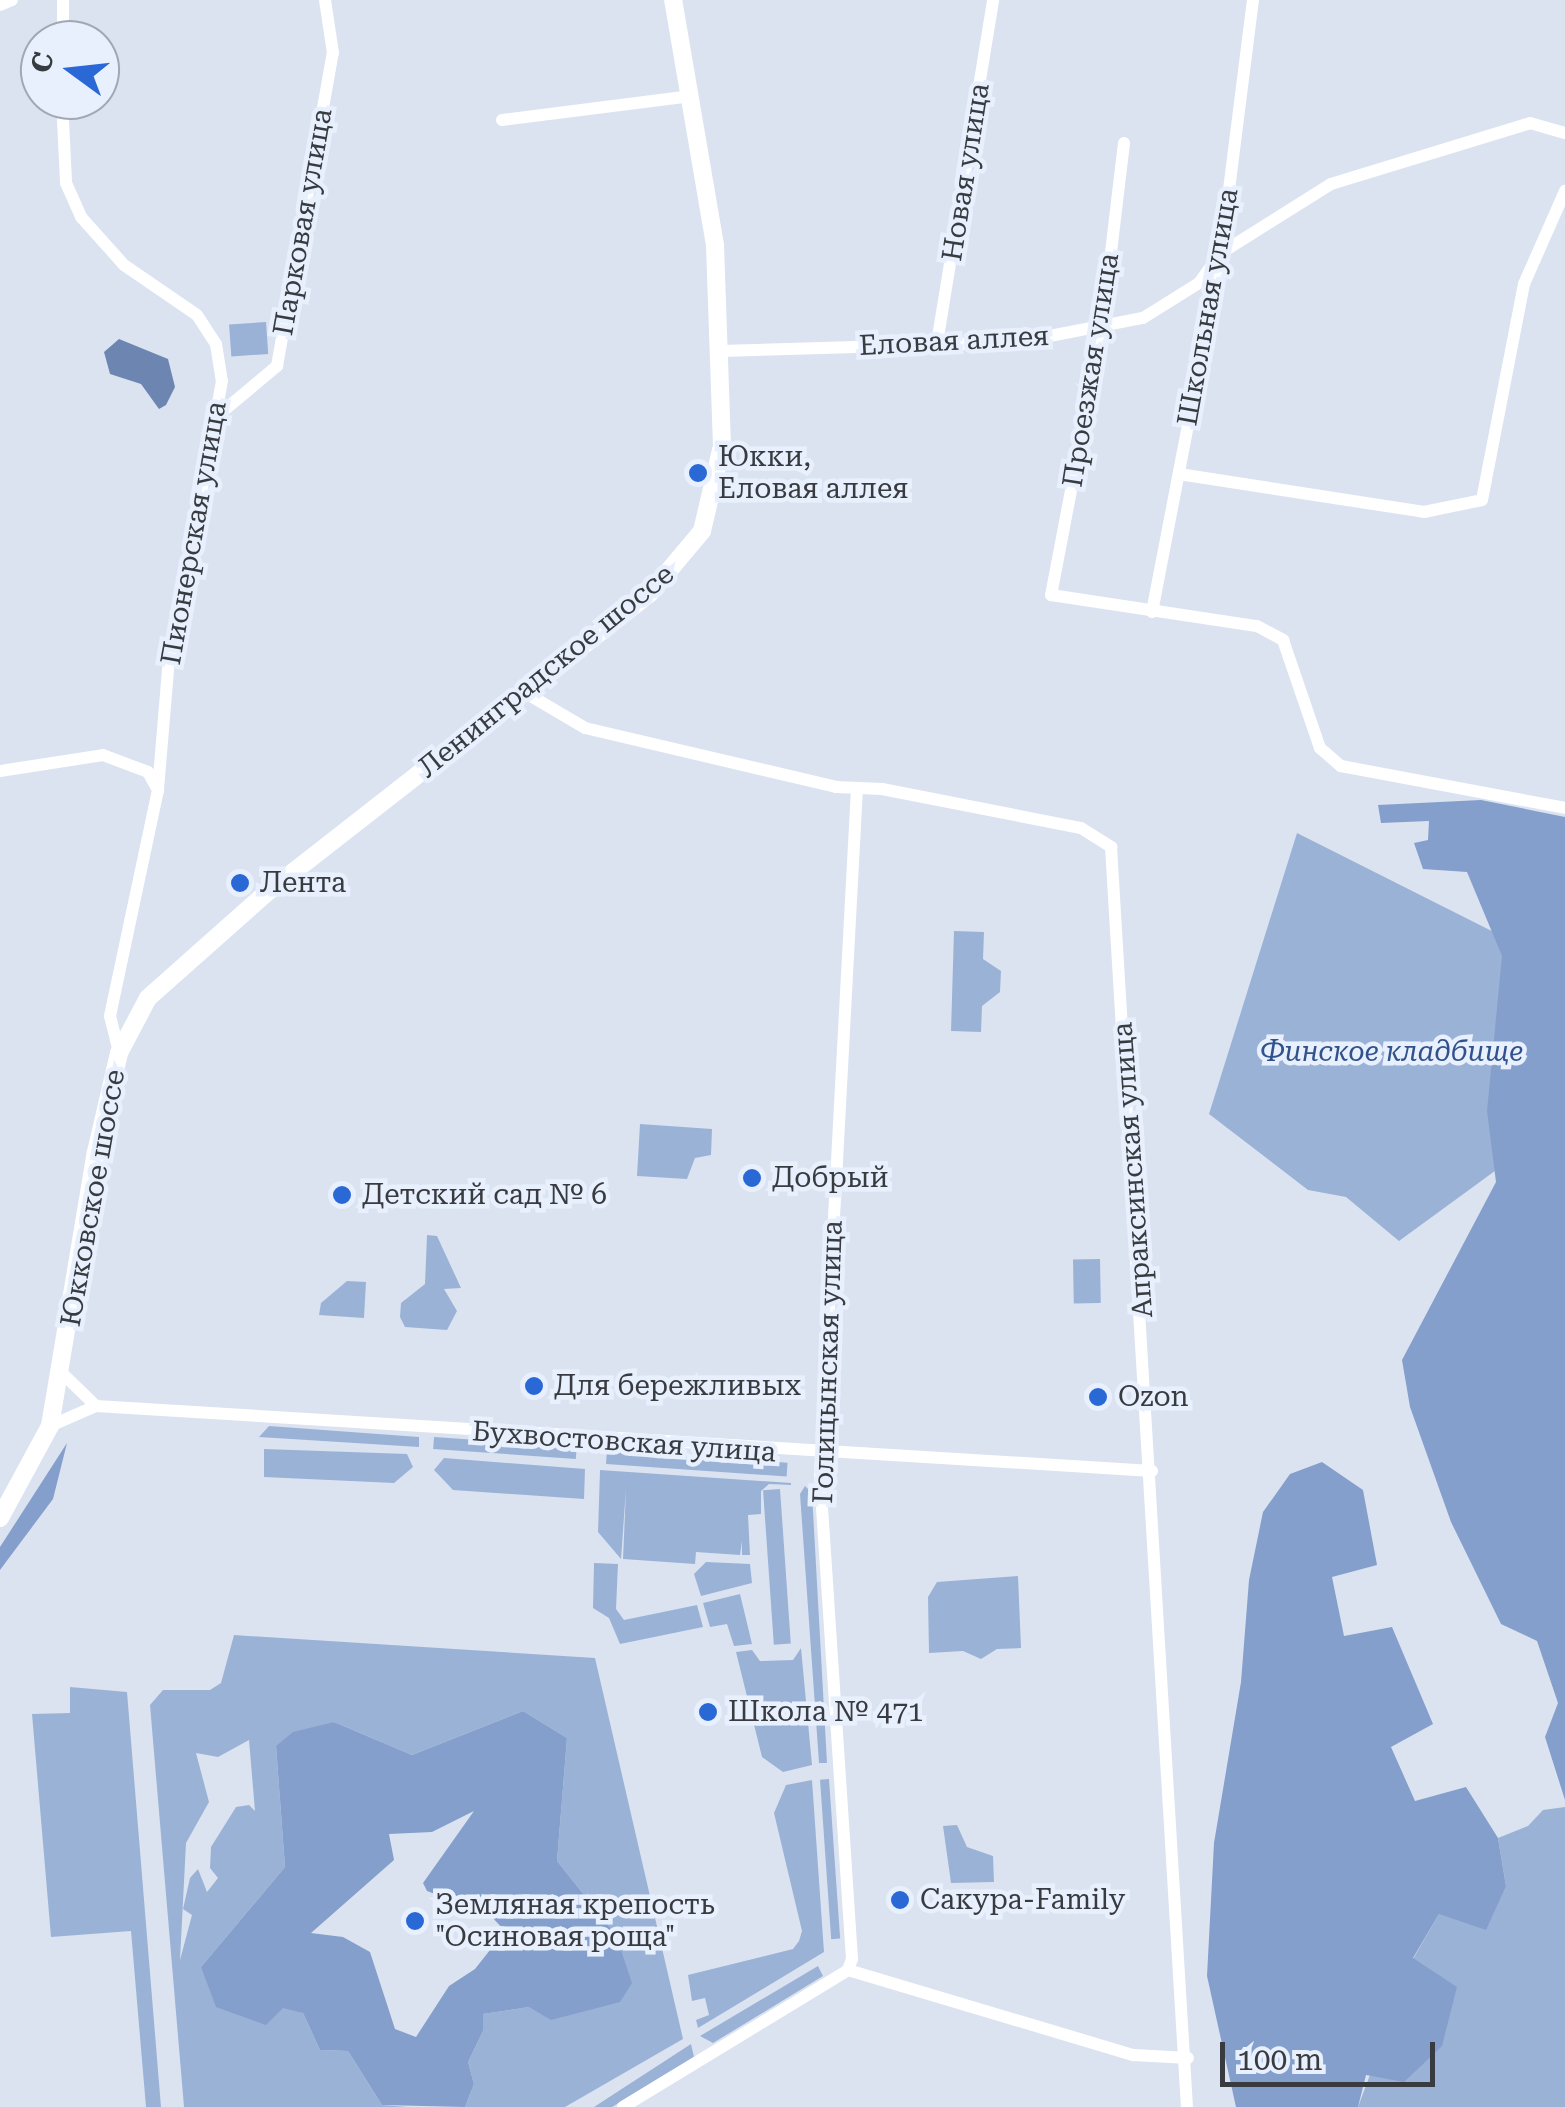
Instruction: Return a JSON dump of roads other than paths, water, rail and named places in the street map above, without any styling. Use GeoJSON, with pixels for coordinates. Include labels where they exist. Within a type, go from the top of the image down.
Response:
{"type":"FeatureCollection","features":[{"type":"Feature","properties":{"kind":"main road","name":"Ленинградское шоссе"},"geometry":{"type":"LineString","coordinates":[[336,839],[650,593],[702,531],[718,476],[720,351],[713,231],[673,0]]}},
{"type":"Feature","properties":{"kind":"main road","name":"Юкковское шоссе"},"geometry":{"type":"LineString","coordinates":[[0,1518],[50,1426],[62,1373],[82,1230],[119,1053],[148,998],[336,839]]}},
{"type":"Feature","properties":{"kind":"street"},"geometry":{"type":"LineString","coordinates":[[0,5],[12,0]]}},
{"type":"Feature","properties":{"kind":"street","name":"Парковая улица"},"geometry":{"type":"LineString","coordinates":[[216,417],[277,366],[333,53],[325,0]]}},
{"type":"Feature","properties":{"kind":"street","name":"Новая улица"},"geometry":{"type":"LineString","coordinates":[[937,343],[993,0]]}},
{"type":"Feature","properties":{"kind":"street","name":"Школьная улица"},"geometry":{"type":"LineString","coordinates":[[1152,612],[1221,253],[1253,0]]}},
{"type":"Feature","properties":{"kind":"street"},"geometry":{"type":"LineString","coordinates":[[502,120],[691,96]]}},
{"type":"Feature","properties":{"kind":"street","name":"Пионерская улица"},"geometry":{"type":"LineString","coordinates":[[63,120],[66,183],[81,218],[124,264],[197,315],[216,344],[222,381],[168,670],[158,790],[110,1016],[119,1053]]}},
{"type":"Feature","properties":{"kind":"street","name":"Еловая аллея"},"geometry":{"type":"LineString","coordinates":[[720,351],[1018,342],[1144,318],[1199,283],[1221,253],[1332,184],[1530,123],[1565,133]]}},
{"type":"Feature","properties":{"kind":"street","name":"Проезжая улица"},"geometry":{"type":"LineString","coordinates":[[1124,143],[1102,328],[1051,596],[1152,612]]}},
{"type":"Feature","properties":{"kind":"street"},"geometry":{"type":"LineString","coordinates":[[1180,474],[1424,512],[1482,500],[1524,284],[1565,191]]}},
{"type":"Feature","properties":{"kind":"street"},"geometry":{"type":"LineString","coordinates":[[1152,612],[1257,626],[1283,640],[1320,748],[1341,766],[1565,808]]}},
{"type":"Feature","properties":{"kind":"street","name":"Апраксинская улица"},"geometry":{"type":"LineString","coordinates":[[524,692],[586,728],[857,788],[1080,828],[1111,848],[1188,2058],[1187,2107]]}},
{"type":"Feature","properties":{"kind":"street"},"geometry":{"type":"LineString","coordinates":[[0,770],[102,755],[148,772],[158,790]]}},
{"type":"Feature","properties":{"kind":"street","name":"Голицынская улица"},"geometry":{"type":"LineString","coordinates":[[848,1970],[853,1947],[822,1456],[857,788]]}},
{"type":"Feature","properties":{"kind":"street"},"geometry":{"type":"LineString","coordinates":[[62,1373],[96,1406]]}},
{"type":"Feature","properties":{"kind":"street","name":"Бухвостовская улица"},"geometry":{"type":"LineString","coordinates":[[50,1426],[96,1406],[822,1456],[1152,1472]]}},
{"type":"Feature","properties":{"kind":"street"},"geometry":{"type":"LineString","coordinates":[[623,2107],[848,1970],[1134,2056],[1188,2058]]}},
{"type":"Feature","properties":{"kind":"place","name":"Юкки, Еловая аллея"},"geometry":{"type":"Point","coordinates":[698,473]}},
{"type":"Feature","properties":{"kind":"place","name":"Лента"},"geometry":{"type":"Point","coordinates":[240,883]}},
{"type":"Feature","properties":{"kind":"place","name":"Добрый"},"geometry":{"type":"Point","coordinates":[752,1178]}},
{"type":"Feature","properties":{"kind":"place","name":"Детский сад № 6"},"geometry":{"type":"Point","coordinates":[342,1195]}},
{"type":"Feature","properties":{"kind":"place","name":"Для бережливых"},"geometry":{"type":"Point","coordinates":[534,1386]}},
{"type":"Feature","properties":{"kind":"place","name":"Ozon"},"geometry":{"type":"Point","coordinates":[1098,1397]}},
{"type":"Feature","properties":{"kind":"place","name":"Школа № 471"},"geometry":{"type":"Point","coordinates":[708,1712]}},
{"type":"Feature","properties":{"kind":"place","name":"Сакура-Family"},"geometry":{"type":"Point","coordinates":[900,1900]}},
{"type":"Feature","properties":{"kind":"place","name":"Земляная крепость \"Осиновая роща\""},"geometry":{"type":"Point","coordinates":[415,1921]}},
{"type":"Feature","properties":{"kind":"park label","name":"Финское кладбище"},"geometry":{"type":"Point","coordinates":[1392,1052]}}]}
